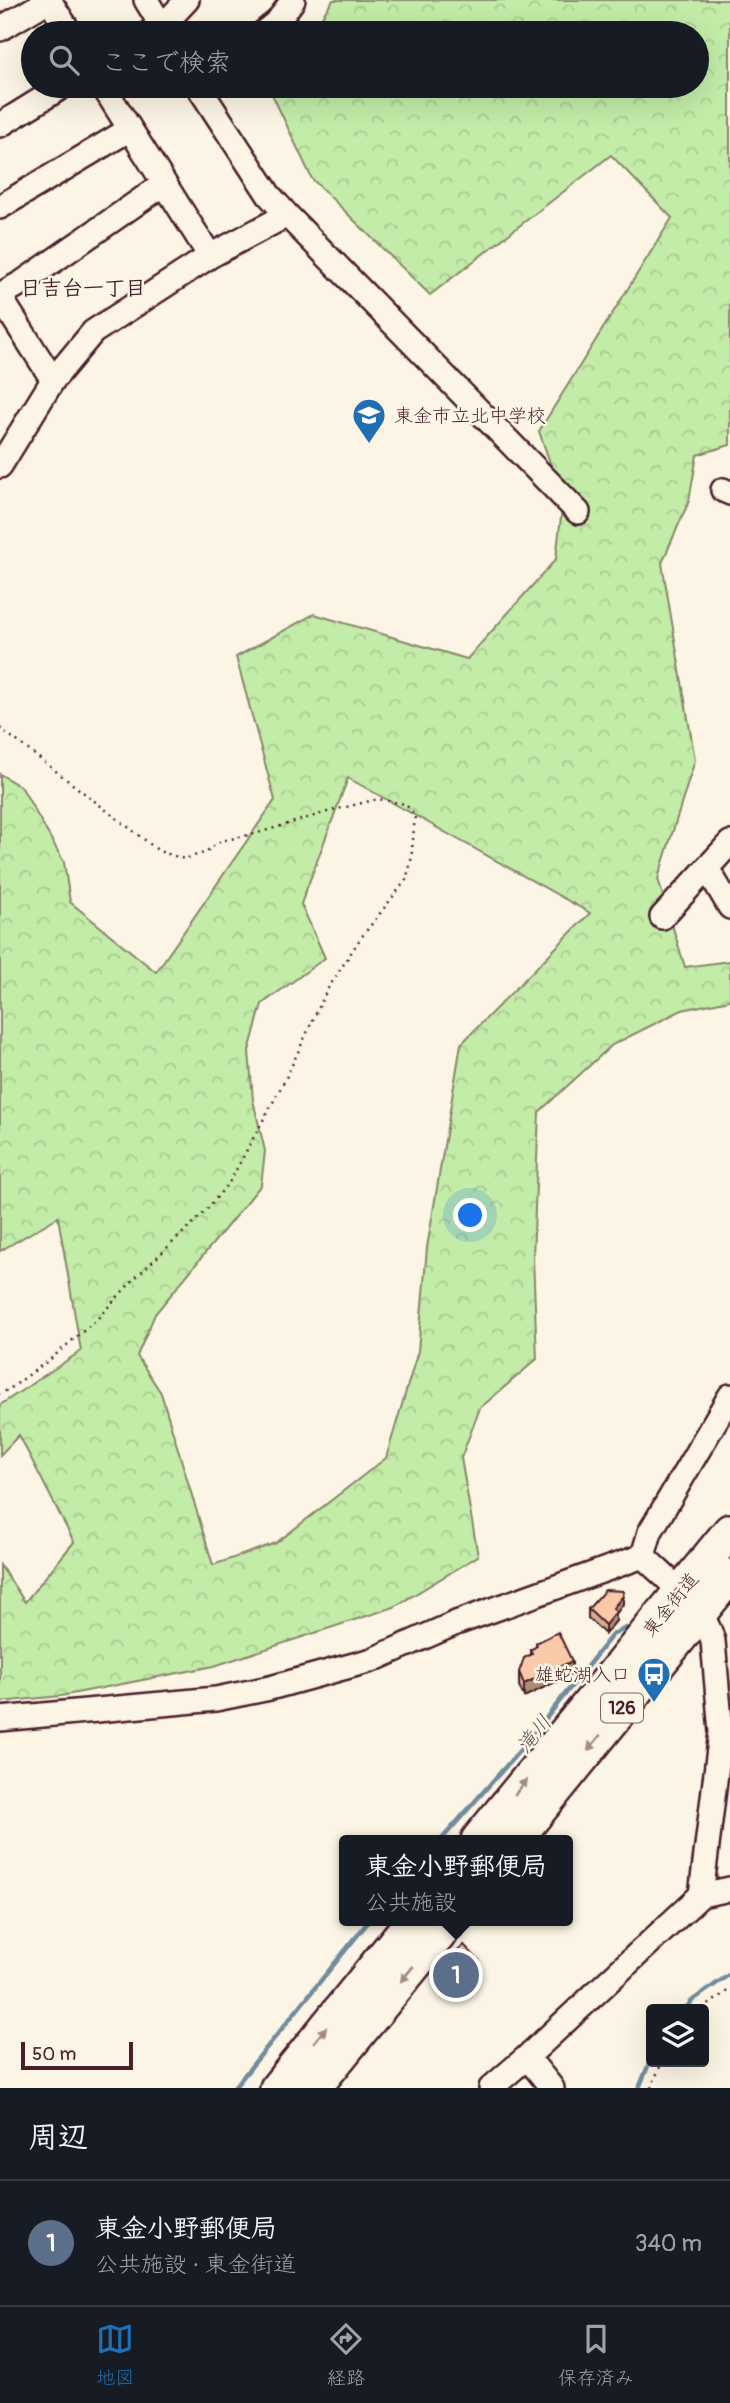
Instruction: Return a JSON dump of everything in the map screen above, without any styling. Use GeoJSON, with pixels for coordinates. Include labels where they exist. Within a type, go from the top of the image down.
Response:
{"type":"FeatureCollection","features":[{"type":"Feature","properties":{"kind":"highway","name":"東金街道"},"geometry":{"type":"LineString","coordinates":[[519,1835],[689,1602],[730,1531]]}},
{"type":"Feature","properties":{"kind":"highway","name":"東金街道"},"geometry":{"type":"LineString","coordinates":[[482,1835],[689,1602],[730,1576]]}},
{"type":"Feature","properties":{"kind":"highway"},"geometry":{"type":"LineString","coordinates":[[277,2088],[408,1926]]}},
{"type":"Feature","properties":{"kind":"highway"},"geometry":{"type":"LineString","coordinates":[[314,2088],[446,1926]]}},
{"type":"Feature","properties":{"kind":"street"},"geometry":{"type":"LineString","coordinates":[[0,29],[49,0],[62,21]]}},
{"type":"Feature","properties":{"kind":"street"},"geometry":{"type":"LineString","coordinates":[[146,0],[154,21]]}},
{"type":"Feature","properties":{"kind":"street"},"geometry":{"type":"LineString","coordinates":[[167,21],[187,0]]}},
{"type":"Feature","properties":{"kind":"street"},"geometry":{"type":"LineString","coordinates":[[278,21],[293,0]]}},
{"type":"Feature","properties":{"kind":"street"},"geometry":{"type":"LineString","coordinates":[[0,125],[44,98]]}},
{"type":"Feature","properties":{"kind":"street"},"geometry":{"type":"LineString","coordinates":[[111,98],[210,256]]}},
{"type":"Feature","properties":{"kind":"street"},"geometry":{"type":"LineString","coordinates":[[206,98],[269,195],[578,512]]}},
{"type":"Feature","properties":{"kind":"street"},"geometry":{"type":"LineString","coordinates":[[0,207],[130,129]]}},
{"type":"Feature","properties":{"kind":"street"},"geometry":{"type":"LineString","coordinates":[[53,380],[0,296],[164,184]]}},
{"type":"Feature","properties":{"kind":"street"},"geometry":{"type":"LineString","coordinates":[[0,466],[53,380],[93,332],[210,256],[287,215]]}},
{"type":"Feature","properties":{"kind":"street"},"geometry":{"type":"LineString","coordinates":[[662,917],[730,843]]}},
{"type":"Feature","properties":{"kind":"street"},"geometry":{"type":"LineString","coordinates":[[707,868],[730,907]]}},
{"type":"Feature","properties":{"kind":"street"},"geometry":{"type":"LineString","coordinates":[[643,1556],[650,1532],[730,1396]]}},
{"type":"Feature","properties":{"kind":"street"},"geometry":{"type":"LineString","coordinates":[[643,1556],[689,1602],[710,1630],[713,1641],[721,1732],[701,1895]]}},
{"type":"Feature","properties":{"kind":"street"},"geometry":{"type":"LineString","coordinates":[[0,1719],[216,1699],[270,1688],[372,1660],[456,1623],[643,1556]]}},
{"type":"Feature","properties":{"kind":"street"},"geometry":{"type":"LineString","coordinates":[[491,2088],[701,1895],[730,1889]]}},
{"type":"Feature","properties":{"kind":"street"},"geometry":{"type":"LineString","coordinates":[[527,2057],[552,2088]]}},
{"type":"Feature","properties":{"kind":"path"},"geometry":{"type":"LineString","coordinates":[[0,728],[159,851],[184,859],[204,853],[222,841],[378,799],[405,804],[415,815],[411,862],[406,880],[360,939],[327,990],[285,1080],[230,1181],[204,1213],[137,1276],[97,1319],[53,1357],[0,1394]]}},
{"type":"Feature","properties":{"kind":"path"},"geometry":{"type":"LineString","coordinates":[[709,2005],[730,1990]]}},
{"type":"Feature","properties":{"kind":"path"},"geometry":{"type":"LineString","coordinates":[[651,2088],[660,2067]]}},
{"type":"Feature","properties":{"kind":"green space"},"geometry":{"type":"Polygon","coordinates":[[[333,0],[730,0],[730,445],[697,455],[689,501],[662,563],[695,760],[658,879],[685,967],[730,961],[730,1000],[682,1010],[612,1045],[539,1112],[533,1257],[537,1359],[480,1408],[461,1458],[478,1556],[394,1607],[214,1666],[61,1696],[0,1702],[0,1565],[25,1602],[74,1542],[19,1435],[0,1455],[0,1405],[81,1351],[58,1217],[0,1251],[0,774],[22,788],[64,862],[70,902],[156,972],[275,800],[236,657],[314,614],[467,659],[556,559],[563,500],[539,431],[672,218],[611,155],[430,295],[312,179],[274,98],[709,98],[709,21],[319,21],[333,0]],[[348,778],[301,904],[325,958],[262,1004],[249,1051],[253,1100],[265,1151],[261,1185],[155,1314],[137,1356],[161,1393],[213,1565],[276,1543],[386,1458],[418,1351],[427,1248],[461,1044],[590,913],[348,778]]]}},
{"type":"Feature","properties":{"kind":"building"},"geometry":{"type":"Polygon","coordinates":[[[605,1590],[623,1591],[623,1596],[613,1608],[616,1612],[605,1625],[588,1609],[605,1590]]]}},
{"type":"Feature","properties":{"kind":"building"},"geometry":{"type":"Polygon","coordinates":[[[558,1632],[572,1661],[524,1684],[519,1672],[524,1658],[532,1654],[530,1650],[537,1646],[536,1643],[558,1632]]]}},
{"type":"Feature","properties":{"kind":"building"},"geometry":{"type":"Polygon","coordinates":[[[464,1945],[479,1961],[460,1978],[449,1967],[457,1960],[453,1956],[464,1945]]]}},
{"type":"Feature","properties":{"kind":"waterway","name":"滝川"},"geometry":{"type":"LineString","coordinates":[[445,1835],[528,1741],[612,1635],[626,1628]]}},
{"type":"Feature","properties":{"kind":"waterway","name":"滝川"},"geometry":{"type":"LineString","coordinates":[[234,2088],[365,1926]]}},
{"type":"Feature","properties":{"kind":"waterway"},"geometry":{"type":"LineString","coordinates":[[689,2004],[730,1974]]}},
{"type":"Feature","properties":{"kind":"waterway"},"geometry":{"type":"LineString","coordinates":[[639,2088],[648,2067]]}},
{"type":"Feature","properties":{"kind":"place","name":"東金市立北中学校"},"geometry":{"type":"Point","coordinates":[369,445]}},
{"type":"Feature","properties":{"kind":"place","name":"雄蛇湖入口"},"geometry":{"type":"Point","coordinates":[654,1704]}},
{"type":"Feature","properties":{"kind":"place","name":"東金小野郵便局"},"geometry":{"type":"Point","coordinates":[456,1975]}},
{"type":"Feature","properties":{"kind":"district","name":"日吉台一丁目"},"geometry":{"type":"Point","coordinates":[83,288]}}]}
